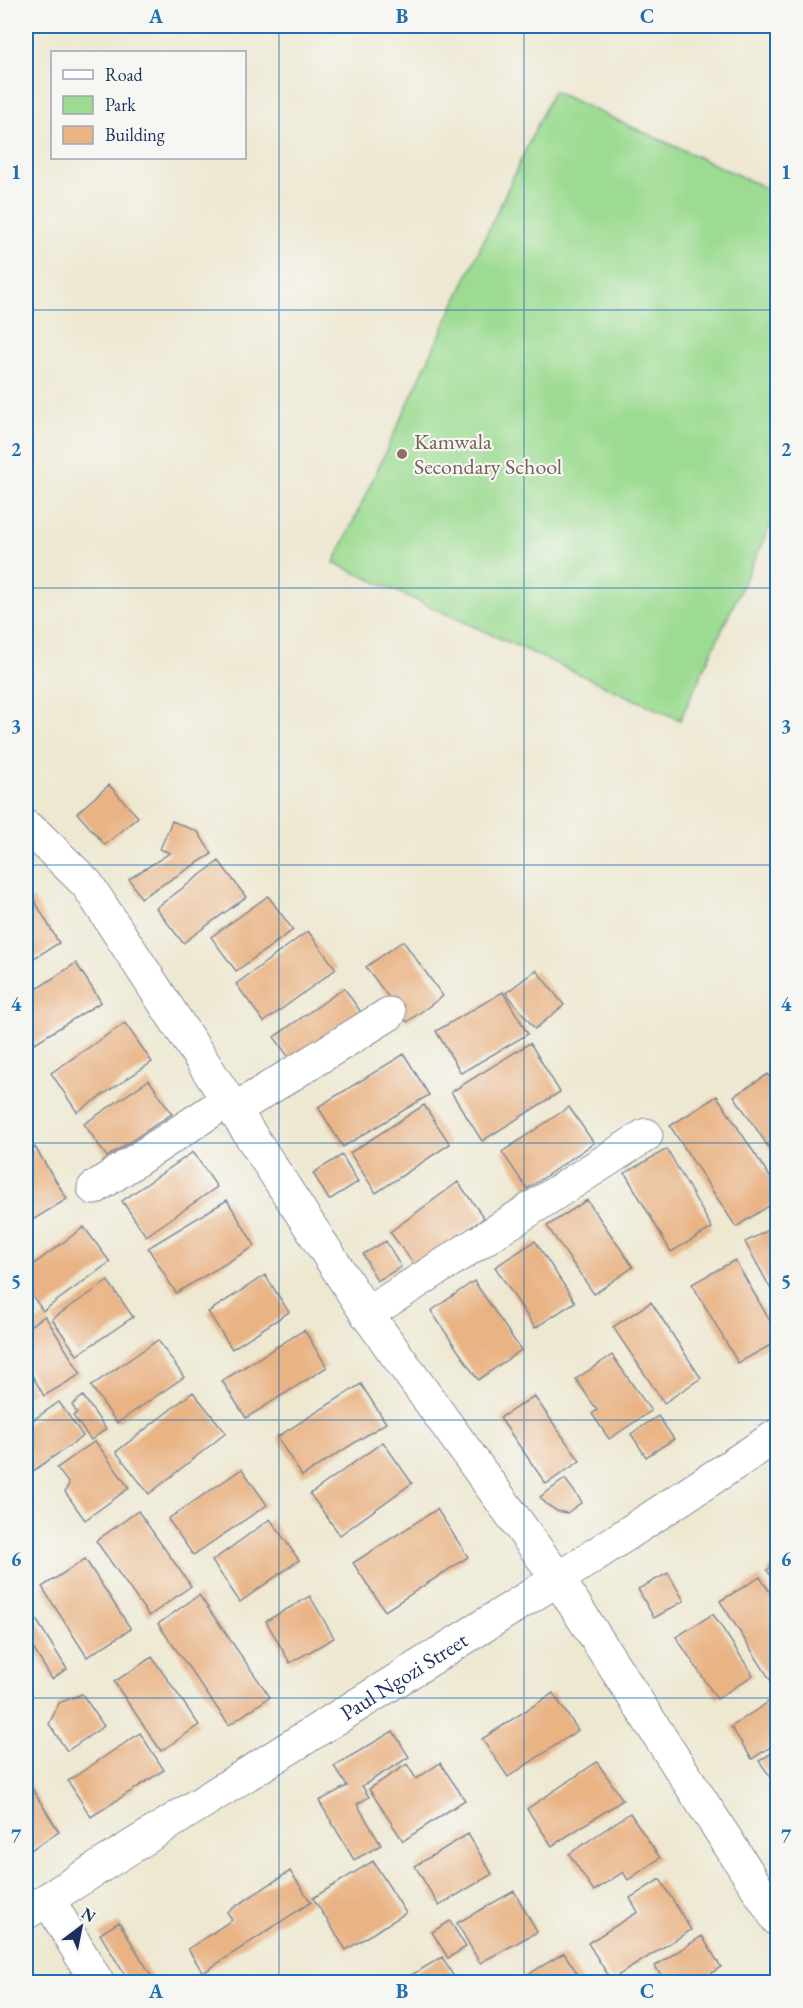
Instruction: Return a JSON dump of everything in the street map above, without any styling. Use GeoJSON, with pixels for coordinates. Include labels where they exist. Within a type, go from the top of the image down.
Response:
{"type":"FeatureCollection","features":[{"type":"Feature","properties":{"kind":"street"},"geometry":{"type":"LineString","coordinates":[[26,827],[87,884],[367,1314],[558,1579],[777,1920]]}},
{"type":"Feature","properties":{"kind":"street"},"geometry":{"type":"LineString","coordinates":[[94,1188],[231,1105],[389,1014]]}},
{"type":"Feature","properties":{"kind":"street"},"geometry":{"type":"LineString","coordinates":[[367,1314],[646,1136]]}},
{"type":"Feature","properties":{"kind":"street","name":"Paul Ngozi Street"},"geometry":{"type":"LineString","coordinates":[[37,1906],[558,1579],[777,1435]]}},
{"type":"Feature","properties":{"kind":"street"},"geometry":{"type":"LineString","coordinates":[[37,1906],[97,1983]]}},
{"type":"Feature","properties":{"kind":"green space"},"geometry":{"type":"Polygon","coordinates":[[[553,91],[777,193],[777,511],[680,720],[334,563],[553,91]]]}},
{"type":"Feature","properties":{"kind":"building"},"geometry":{"type":"Polygon","coordinates":[[[109,785],[138,817],[105,845],[77,813],[109,785]]]}},
{"type":"Feature","properties":{"kind":"building"},"geometry":{"type":"Polygon","coordinates":[[[172,821],[198,832],[212,854],[141,898],[129,879],[170,853],[160,849],[172,821]]]}},
{"type":"Feature","properties":{"kind":"building"},"geometry":{"type":"Polygon","coordinates":[[[219,861],[246,897],[183,943],[156,908],[219,861]]]}},
{"type":"Feature","properties":{"kind":"building"},"geometry":{"type":"Polygon","coordinates":[[[268,896],[293,930],[236,971],[211,937],[268,896]]]}},
{"type":"Feature","properties":{"kind":"building"},"geometry":{"type":"Polygon","coordinates":[[[33,898],[59,943],[26,963],[26,903],[33,898]]]}},
{"type":"Feature","properties":{"kind":"building"},"geometry":{"type":"Polygon","coordinates":[[[308,931],[336,969],[264,1022],[236,984],[308,931]]]}},
{"type":"Feature","properties":{"kind":"building"},"geometry":{"type":"Polygon","coordinates":[[[403,941],[443,996],[407,1022],[366,967],[403,941]]]}},
{"type":"Feature","properties":{"kind":"building"},"geometry":{"type":"Polygon","coordinates":[[[76,963],[101,1002],[35,1043],[26,1028],[26,996],[76,963]]]}},
{"type":"Feature","properties":{"kind":"building"},"geometry":{"type":"Polygon","coordinates":[[[536,970],[564,1005],[535,1029],[506,993],[536,970]]]}},
{"type":"Feature","properties":{"kind":"building"},"geometry":{"type":"Polygon","coordinates":[[[344,988],[372,1028],[303,1077],[274,1037],[344,988]]]}},
{"type":"Feature","properties":{"kind":"building"},"geometry":{"type":"Polygon","coordinates":[[[503,992],[528,1034],[461,1073],[436,1031],[503,992]]]}},
{"type":"Feature","properties":{"kind":"building"},"geometry":{"type":"Polygon","coordinates":[[[125,1023],[152,1062],[77,1112],[51,1073],[125,1023]]]}},
{"type":"Feature","properties":{"kind":"building"},"geometry":{"type":"Polygon","coordinates":[[[530,1043],[560,1092],[482,1141],[451,1092],[530,1043]]]}},
{"type":"Feature","properties":{"kind":"building"},"geometry":{"type":"Polygon","coordinates":[[[404,1054],[429,1095],[343,1147],[318,1107],[404,1054]]]}},
{"type":"Feature","properties":{"kind":"building"},"geometry":{"type":"Polygon","coordinates":[[[768,1074],[778,1088],[778,1161],[734,1096],[768,1074]]]}},
{"type":"Feature","properties":{"kind":"building"},"geometry":{"type":"Polygon","coordinates":[[[149,1080],[172,1114],[107,1157],[84,1124],[149,1080]]]}},
{"type":"Feature","properties":{"kind":"building"},"geometry":{"type":"Polygon","coordinates":[[[717,1096],[778,1189],[778,1200],[736,1227],[670,1126],[717,1096]]]}},
{"type":"Feature","properties":{"kind":"building"},"geometry":{"type":"Polygon","coordinates":[[[424,1105],[450,1144],[376,1193],[350,1153],[424,1105]]]}},
{"type":"Feature","properties":{"kind":"building"},"geometry":{"type":"Polygon","coordinates":[[[569,1107],[594,1143],[527,1189],[502,1152],[569,1107]]]}},
{"type":"Feature","properties":{"kind":"building"},"geometry":{"type":"Polygon","coordinates":[[[35,1147],[67,1199],[26,1224],[26,1152],[35,1147]]]}},
{"type":"Feature","properties":{"kind":"building"},"geometry":{"type":"Polygon","coordinates":[[[667,1149],[712,1228],[671,1252],[625,1173],[667,1149]]]}},
{"type":"Feature","properties":{"kind":"building"},"geometry":{"type":"Polygon","coordinates":[[[193,1152],[217,1187],[146,1236],[122,1201],[193,1152]]]}},
{"type":"Feature","properties":{"kind":"building"},"geometry":{"type":"Polygon","coordinates":[[[342,1155],[358,1182],[329,1200],[313,1173],[342,1155]]]}},
{"type":"Feature","properties":{"kind":"building"},"geometry":{"type":"Polygon","coordinates":[[[458,1182],[484,1218],[416,1267],[390,1232],[458,1182]]]}},
{"type":"Feature","properties":{"kind":"building"},"geometry":{"type":"Polygon","coordinates":[[[227,1200],[255,1246],[176,1293],[148,1248],[227,1200]]]}},
{"type":"Feature","properties":{"kind":"building"},"geometry":{"type":"Polygon","coordinates":[[[587,1200],[633,1267],[594,1294],[547,1226],[587,1200]]]}},
{"type":"Feature","properties":{"kind":"building"},"geometry":{"type":"Polygon","coordinates":[[[778,1225],[778,1302],[745,1242],[778,1225]]]}},
{"type":"Feature","properties":{"kind":"building"},"geometry":{"type":"Polygon","coordinates":[[[84,1227],[110,1262],[43,1311],[26,1287],[26,1270],[84,1227]]]}},
{"type":"Feature","properties":{"kind":"building"},"geometry":{"type":"Polygon","coordinates":[[[386,1241],[401,1267],[377,1281],[363,1254],[386,1241]]]}},
{"type":"Feature","properties":{"kind":"building"},"geometry":{"type":"Polygon","coordinates":[[[535,1241],[575,1302],[535,1328],[495,1267],[535,1241]]]}},
{"type":"Feature","properties":{"kind":"building"},"geometry":{"type":"Polygon","coordinates":[[[735,1260],[778,1335],[778,1341],[738,1363],[692,1284],[735,1260]]]}},
{"type":"Feature","properties":{"kind":"building"},"geometry":{"type":"Polygon","coordinates":[[[265,1275],[289,1312],[232,1349],[208,1312],[265,1275]]]}},
{"type":"Feature","properties":{"kind":"building"},"geometry":{"type":"Polygon","coordinates":[[[108,1281],[133,1317],[77,1355],[52,1319],[108,1281]]]}},
{"type":"Feature","properties":{"kind":"building"},"geometry":{"type":"Polygon","coordinates":[[[474,1281],[521,1350],[478,1380],[431,1311],[474,1281]]]}},
{"type":"Feature","properties":{"kind":"building"},"geometry":{"type":"Polygon","coordinates":[[[651,1302],[701,1378],[664,1403],[613,1327],[651,1302]]]}},
{"type":"Feature","properties":{"kind":"building"},"geometry":{"type":"Polygon","coordinates":[[[45,1316],[81,1374],[44,1396],[26,1365],[26,1328],[45,1316]]]}},
{"type":"Feature","properties":{"kind":"building"},"geometry":{"type":"Polygon","coordinates":[[[304,1330],[327,1367],[246,1418],[222,1381],[304,1330]]]}},
{"type":"Feature","properties":{"kind":"building"},"geometry":{"type":"Polygon","coordinates":[[[158,1340],[184,1377],[117,1423],[91,1386],[158,1340]]]}},
{"type":"Feature","properties":{"kind":"building"},"geometry":{"type":"Polygon","coordinates":[[[612,1355],[651,1411],[609,1439],[592,1414],[597,1410],[576,1379],[612,1355]]]}},
{"type":"Feature","properties":{"kind":"building"},"geometry":{"type":"Polygon","coordinates":[[[26,1377],[34,1391],[26,1397],[26,1377]]]}},
{"type":"Feature","properties":{"kind":"building"},"geometry":{"type":"Polygon","coordinates":[[[361,1384],[386,1423],[302,1476],[277,1437],[361,1384]]]}},
{"type":"Feature","properties":{"kind":"building"},"geometry":{"type":"Polygon","coordinates":[[[193,1392],[226,1433],[149,1494],[116,1452],[193,1392]]]}},
{"type":"Feature","properties":{"kind":"building"},"geometry":{"type":"Polygon","coordinates":[[[83,1396],[106,1429],[91,1440],[73,1416],[77,1413],[72,1405],[83,1396]]]}},
{"type":"Feature","properties":{"kind":"building"},"geometry":{"type":"Polygon","coordinates":[[[534,1396],[580,1461],[546,1484],[500,1418],[534,1396]]]}},
{"type":"Feature","properties":{"kind":"building"},"geometry":{"type":"Polygon","coordinates":[[[59,1402],[83,1436],[26,1476],[26,1425],[59,1402]]]}},
{"type":"Feature","properties":{"kind":"building"},"geometry":{"type":"Polygon","coordinates":[[[658,1416],[674,1439],[646,1457],[631,1434],[658,1416]]]}},
{"type":"Feature","properties":{"kind":"building"},"geometry":{"type":"Polygon","coordinates":[[[95,1441],[129,1488],[85,1520],[65,1492],[69,1484],[57,1468],[95,1441]]]}},
{"type":"Feature","properties":{"kind":"building"},"geometry":{"type":"Polygon","coordinates":[[[383,1442],[412,1483],[340,1535],[310,1494],[383,1442]]]}},
{"type":"Feature","properties":{"kind":"building"},"geometry":{"type":"Polygon","coordinates":[[[242,1469],[267,1505],[193,1555],[168,1519],[242,1469]]]}},
{"type":"Feature","properties":{"kind":"building"},"geometry":{"type":"Polygon","coordinates":[[[565,1479],[582,1502],[567,1513],[557,1511],[540,1497],[565,1479]]]}},
{"type":"Feature","properties":{"kind":"building"},"geometry":{"type":"Polygon","coordinates":[[[437,1509],[468,1557],[385,1611],[353,1563],[437,1509]]]}},
{"type":"Feature","properties":{"kind":"building"},"geometry":{"type":"Polygon","coordinates":[[[138,1511],[191,1586],[149,1616],[96,1541],[138,1511]]]}},
{"type":"Feature","properties":{"kind":"building"},"geometry":{"type":"Polygon","coordinates":[[[270,1519],[299,1560],[240,1602],[212,1561],[270,1519]]]}},
{"type":"Feature","properties":{"kind":"building"},"geometry":{"type":"Polygon","coordinates":[[[85,1559],[131,1629],[87,1657],[42,1587],[85,1559]]]}},
{"type":"Feature","properties":{"kind":"building"},"geometry":{"type":"Polygon","coordinates":[[[778,1562],[778,1586],[767,1570],[778,1562]]]}},
{"type":"Feature","properties":{"kind":"building"},"geometry":{"type":"Polygon","coordinates":[[[668,1573],[684,1601],[654,1618],[638,1589],[668,1573]]]}},
{"type":"Feature","properties":{"kind":"building"},"geometry":{"type":"Polygon","coordinates":[[[760,1577],[778,1604],[778,1692],[720,1601],[760,1577]]]}},
{"type":"Feature","properties":{"kind":"building"},"geometry":{"type":"Polygon","coordinates":[[[199,1595],[270,1697],[229,1725],[158,1624],[199,1595]]]}},
{"type":"Feature","properties":{"kind":"building"},"geometry":{"type":"Polygon","coordinates":[[[310,1596],[334,1638],[290,1663],[266,1621],[310,1596]]]}},
{"type":"Feature","properties":{"kind":"building"},"geometry":{"type":"Polygon","coordinates":[[[713,1614],[753,1675],[717,1699],[676,1637],[713,1614]]]}},
{"type":"Feature","properties":{"kind":"building"},"geometry":{"type":"Polygon","coordinates":[[[34,1616],[67,1669],[52,1679],[26,1637],[26,1621],[34,1616]]]}},
{"type":"Feature","properties":{"kind":"building"},"geometry":{"type":"Polygon","coordinates":[[[152,1657],[199,1725],[161,1751],[114,1682],[152,1657]]]}},
{"type":"Feature","properties":{"kind":"building"},"geometry":{"type":"Polygon","coordinates":[[[553,1693],[578,1730],[508,1777],[482,1739],[553,1693]]]}},
{"type":"Feature","properties":{"kind":"building"},"geometry":{"type":"Polygon","coordinates":[[[82,1694],[104,1726],[67,1751],[49,1724],[59,1703],[82,1694]]]}},
{"type":"Feature","properties":{"kind":"building"},"geometry":{"type":"Polygon","coordinates":[[[770,1701],[778,1712],[778,1742],[752,1759],[731,1727],[770,1701]]]}},
{"type":"Feature","properties":{"kind":"building"},"geometry":{"type":"Polygon","coordinates":[[[393,1731],[409,1757],[362,1786],[369,1797],[357,1804],[381,1845],[354,1860],[319,1801],[347,1786],[334,1766],[393,1731]]]}},
{"type":"Feature","properties":{"kind":"building"},"geometry":{"type":"Polygon","coordinates":[[[140,1733],[164,1770],[91,1817],[68,1781],[140,1733]]]}},
{"type":"Feature","properties":{"kind":"building"},"geometry":{"type":"Polygon","coordinates":[[[778,1749],[778,1787],[759,1761],[778,1749]]]}},
{"type":"Feature","properties":{"kind":"building"},"geometry":{"type":"Polygon","coordinates":[[[597,1762],[623,1800],[552,1846],[527,1809],[597,1762]]]}},
{"type":"Feature","properties":{"kind":"building"},"geometry":{"type":"Polygon","coordinates":[[[440,1763],[465,1800],[403,1841],[369,1789],[407,1764],[416,1779],[440,1763]]]}},
{"type":"Feature","properties":{"kind":"building"},"geometry":{"type":"Polygon","coordinates":[[[26,1779],[59,1832],[26,1853],[26,1779]]]}},
{"type":"Feature","properties":{"kind":"building"},"geometry":{"type":"Polygon","coordinates":[[[630,1813],[660,1858],[628,1880],[623,1872],[594,1891],[569,1854],[630,1813]]]}},
{"type":"Feature","properties":{"kind":"building"},"geometry":{"type":"Polygon","coordinates":[[[468,1834],[492,1874],[439,1906],[415,1866],[468,1834]]]}},
{"type":"Feature","properties":{"kind":"building"},"geometry":{"type":"Polygon","coordinates":[[[373,1861],[406,1913],[346,1950],[313,1898],[373,1861]]]}},
{"type":"Feature","properties":{"kind":"building"},"geometry":{"type":"Polygon","coordinates":[[[290,1871],[311,1902],[203,1973],[188,1949],[232,1920],[227,1912],[290,1871]]]}},
{"type":"Feature","properties":{"kind":"building"},"geometry":{"type":"Polygon","coordinates":[[[660,1879],[691,1930],[611,1980],[588,1943],[638,1912],[630,1898],[660,1879]]]}},
{"type":"Feature","properties":{"kind":"building"},"geometry":{"type":"Polygon","coordinates":[[[514,1891],[537,1932],[480,1963],[457,1923],[514,1891]]]}},
{"type":"Feature","properties":{"kind":"building"},"geometry":{"type":"Polygon","coordinates":[[[450,1921],[466,1947],[448,1958],[432,1932],[450,1921]]]}},
{"type":"Feature","properties":{"kind":"building"},"geometry":{"type":"Polygon","coordinates":[[[119,1922],[155,1982],[129,1982],[100,1934],[119,1922]]]}},
{"type":"Feature","properties":{"kind":"building"},"geometry":{"type":"Polygon","coordinates":[[[702,1936],[721,1967],[697,1982],[665,1982],[655,1966],[702,1936]]]}},
{"type":"Feature","properties":{"kind":"building"},"geometry":{"type":"Polygon","coordinates":[[[564,1953],[583,1982],[515,1982],[564,1953]]]}},
{"type":"Feature","properties":{"kind":"building"},"geometry":{"type":"Polygon","coordinates":[[[442,1957],[457,1982],[409,1982],[406,1978],[442,1957]]]}},
{"type":"Feature","properties":{"kind":"place","name":"Kamwala Secondary School"},"geometry":{"type":"Point","coordinates":[402,454]}}]}
